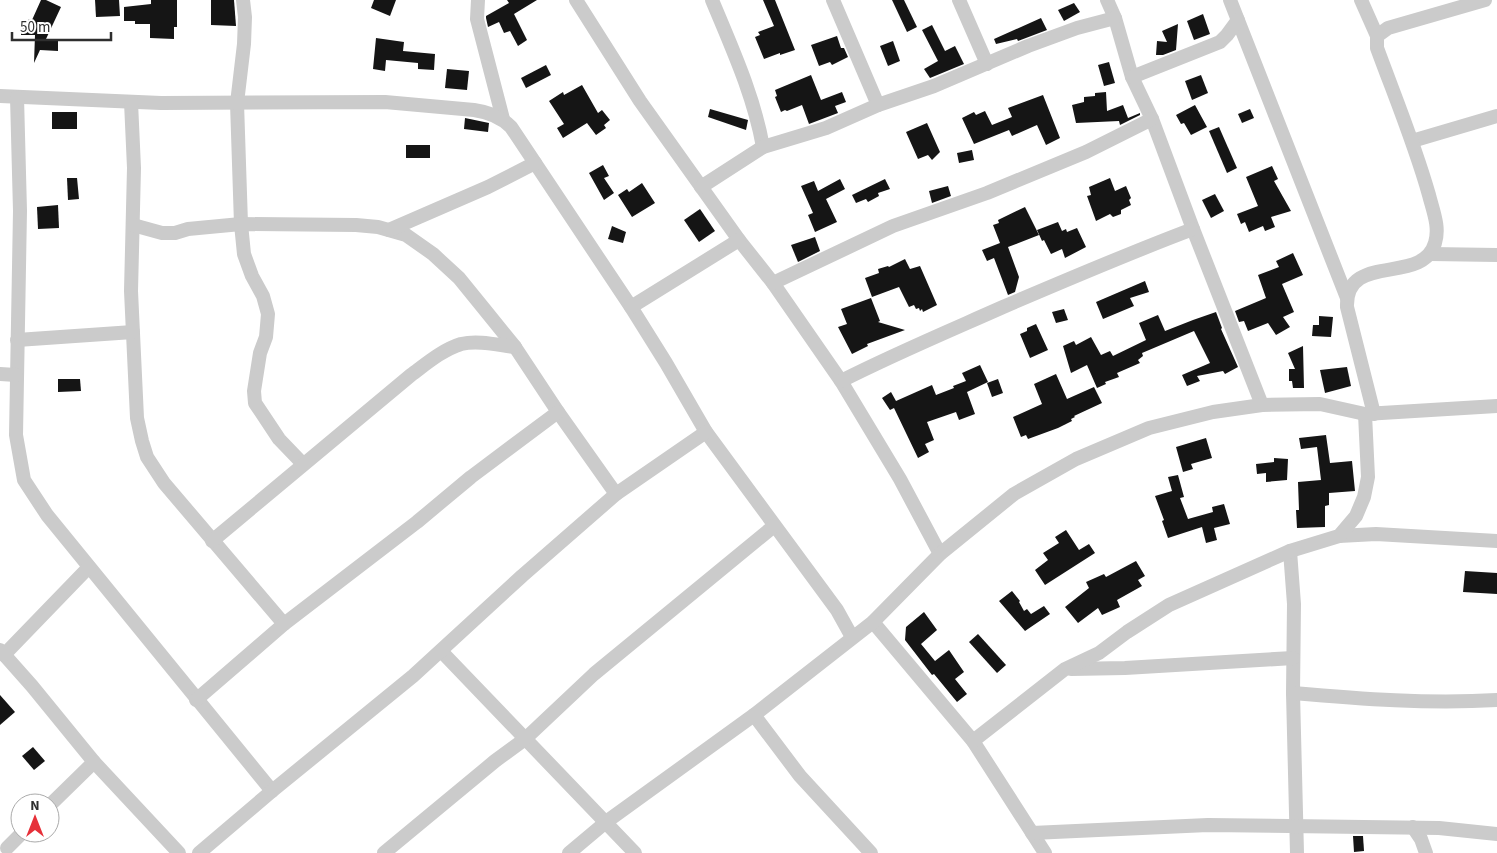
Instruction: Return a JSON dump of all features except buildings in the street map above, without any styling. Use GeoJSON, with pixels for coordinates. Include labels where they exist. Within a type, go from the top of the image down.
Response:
{"type":"FeatureCollection","features":[{"type":"Feature","properties":{"kind":"street"},"geometry":{"type":"LineString","coordinates":[[243,0],[245,17],[244,44],[237,103],[241,224],[244,254],[252,276],[263,296],[268,314],[266,337],[260,353],[254,391],[255,403],[279,439],[303,464]]}},
{"type":"Feature","properties":{"kind":"street"},"geometry":{"type":"LineString","coordinates":[[478,0],[477,19],[503,118],[511,127],[631,307],[666,362],[706,432],[836,610],[852,637]]}},
{"type":"Feature","properties":{"kind":"street"},"geometry":{"type":"LineString","coordinates":[[576,0],[640,101],[740,240],[774,283],[841,381],[900,479],[940,554]]}},
{"type":"Feature","properties":{"kind":"street"},"geometry":{"type":"LineString","coordinates":[[712,0],[750,95],[759,123],[763,147]]}},
{"type":"Feature","properties":{"kind":"street"},"geometry":{"type":"LineString","coordinates":[[833,0],[878,105]]}},
{"type":"Feature","properties":{"kind":"street"},"geometry":{"type":"LineString","coordinates":[[959,0],[987,64]]}},
{"type":"Feature","properties":{"kind":"street"},"geometry":{"type":"LineString","coordinates":[[1107,0],[1115,18],[1132,77],[1152,119],[1192,229],[1262,405]]}},
{"type":"Feature","properties":{"kind":"street"},"geometry":{"type":"LineString","coordinates":[[1230,0],[1347,298]]}},
{"type":"Feature","properties":{"kind":"street"},"geometry":{"type":"LineString","coordinates":[[1339,536],[1356,516],[1364,496],[1368,477],[1369,414],[1347,307],[1350,286],[1363,276],[1423,261],[1431,254],[1436,242],[1437,223],[1419,158],[1377,48],[1377,36],[1361,0]]}},
{"type":"Feature","properties":{"kind":"street"},"geometry":{"type":"LineString","coordinates":[[1377,36],[1388,28],[1483,0]]}},
{"type":"Feature","properties":{"kind":"street"},"geometry":{"type":"LineString","coordinates":[[701,187],[763,147],[826,128],[878,105],[934,86],[1028,46],[1077,28],[1115,18]]}},
{"type":"Feature","properties":{"kind":"street"},"geometry":{"type":"LineString","coordinates":[[1132,77],[1220,42],[1238,20]]}},
{"type":"Feature","properties":{"kind":"street"},"geometry":{"type":"LineString","coordinates":[[0,96],[131,102],[385,102],[474,110],[503,118]]}},
{"type":"Feature","properties":{"kind":"street"},"geometry":{"type":"LineString","coordinates":[[18,97],[20,211],[16,435],[24,480],[47,515],[272,791]]}},
{"type":"Feature","properties":{"kind":"street"},"geometry":{"type":"LineString","coordinates":[[131,102],[134,168],[131,291],[137,418],[147,457],[164,484],[284,624]]}},
{"type":"Feature","properties":{"kind":"street"},"geometry":{"type":"LineString","coordinates":[[1412,141],[1497,116]]}},
{"type":"Feature","properties":{"kind":"street"},"geometry":{"type":"LineString","coordinates":[[774,283],[893,226],[987,192],[1086,152],[1152,119]]}},
{"type":"Feature","properties":{"kind":"street"},"geometry":{"type":"LineString","coordinates":[[389,230],[488,187],[535,163]]}},
{"type":"Feature","properties":{"kind":"street"},"geometry":{"type":"LineString","coordinates":[[133,225],[162,233],[241,224],[356,225],[378,227],[406,235],[433,254],[459,278],[515,347],[616,494]]}},
{"type":"Feature","properties":{"kind":"street"},"geometry":{"type":"LineString","coordinates":[[841,381],[878,362],[1041,291],[1192,229]]}},
{"type":"Feature","properties":{"kind":"street"},"geometry":{"type":"LineString","coordinates":[[631,307],[740,240]]}},
{"type":"Feature","properties":{"kind":"street"},"geometry":{"type":"LineString","coordinates":[[1431,254],[1497,255]]}},
{"type":"Feature","properties":{"kind":"street"},"geometry":{"type":"LineString","coordinates":[[17,340],[133,332]]}},
{"type":"Feature","properties":{"kind":"street"},"geometry":{"type":"LineString","coordinates":[[212,541],[411,375],[446,350],[462,344],[485,343],[515,347]]}},
{"type":"Feature","properties":{"kind":"street"},"geometry":{"type":"LineString","coordinates":[[0,374],[16,375]]}},
{"type":"Feature","properties":{"kind":"street"},"geometry":{"type":"LineString","coordinates":[[569,853],[606,822],[754,714],[872,622],[940,554],[1014,494],[1076,459],[1149,428],[1213,412],[1262,405],[1320,404],[1369,414],[1497,406]]}},
{"type":"Feature","properties":{"kind":"street"},"geometry":{"type":"LineString","coordinates":[[196,700],[284,624],[417,522],[470,477],[558,412]]}},
{"type":"Feature","properties":{"kind":"street"},"geometry":{"type":"LineString","coordinates":[[198,853],[413,676],[616,494],[706,432]]}},
{"type":"Feature","properties":{"kind":"street"},"geometry":{"type":"LineString","coordinates":[[384,853],[495,760],[525,739],[594,674],[774,526]]}},
{"type":"Feature","properties":{"kind":"street"},"geometry":{"type":"LineString","coordinates":[[973,741],[1065,669],[1099,653],[1169,605],[1290,551],[1339,536],[1395,535],[1497,541]]}},
{"type":"Feature","properties":{"kind":"street"},"geometry":{"type":"LineString","coordinates":[[1290,551],[1294,604],[1293,693],[1297,853]]}},
{"type":"Feature","properties":{"kind":"street"},"geometry":{"type":"LineString","coordinates":[[89,567],[2,652],[94,762],[179,853]]}},
{"type":"Feature","properties":{"kind":"street"},"geometry":{"type":"LineString","coordinates":[[872,622],[973,741],[1045,853]]}},
{"type":"Feature","properties":{"kind":"street"},"geometry":{"type":"LineString","coordinates":[[441,651],[635,853]]}},
{"type":"Feature","properties":{"kind":"street"},"geometry":{"type":"LineString","coordinates":[[1065,669],[1125,668],[1293,658]]}},
{"type":"Feature","properties":{"kind":"street"},"geometry":{"type":"LineString","coordinates":[[1293,693],[1382,700],[1448,702],[1497,700]]}},
{"type":"Feature","properties":{"kind":"street"},"geometry":{"type":"LineString","coordinates":[[754,714],[800,776],[870,853]]}},
{"type":"Feature","properties":{"kind":"street"},"geometry":{"type":"LineString","coordinates":[[60,795],[94,762]]}},
{"type":"Feature","properties":{"kind":"street"},"geometry":{"type":"LineString","coordinates":[[1032,833],[1208,825],[1413,827],[1497,834]]}},
{"type":"Feature","properties":{"kind":"street"},"geometry":{"type":"LineString","coordinates":[[1413,827],[1421,839],[1426,853]]}}]}
